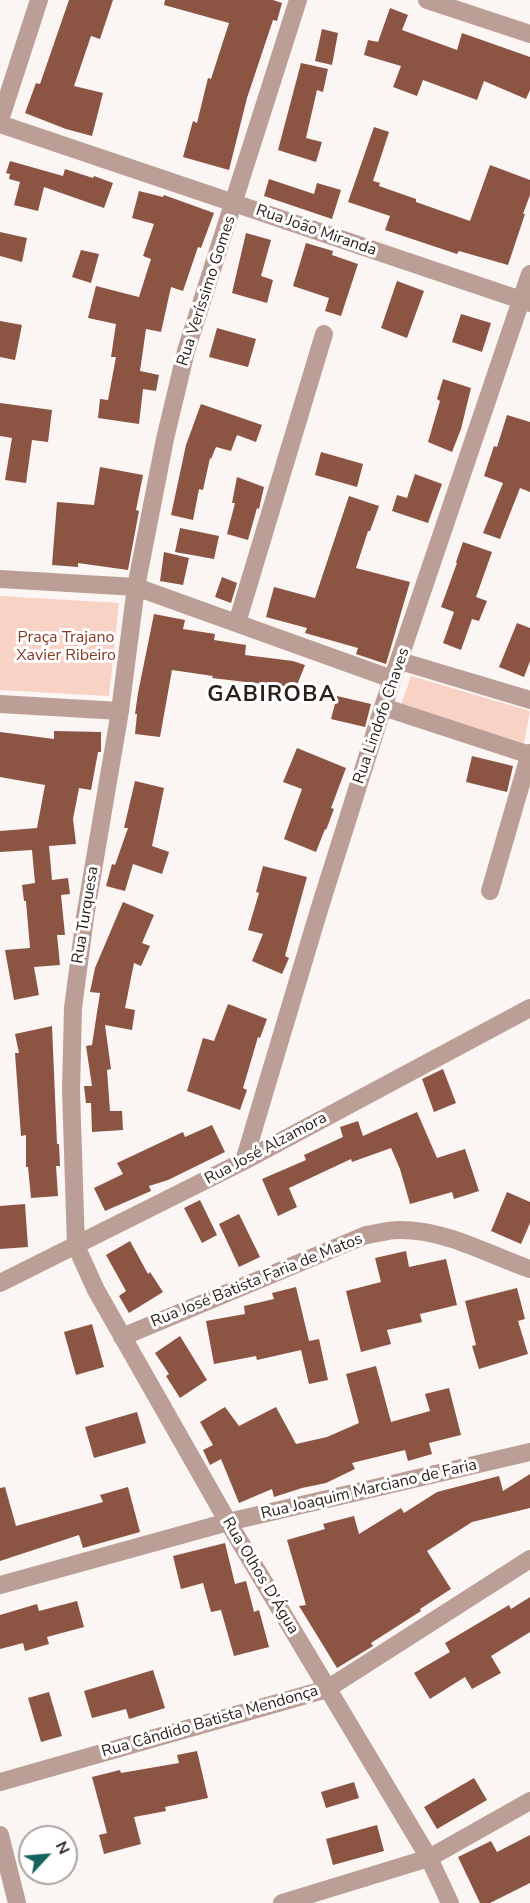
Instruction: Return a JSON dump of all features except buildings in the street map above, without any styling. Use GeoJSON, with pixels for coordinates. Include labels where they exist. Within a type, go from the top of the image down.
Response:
{"type":"FeatureCollection","features":[{"type":"Feature","properties":{"kind":"street"},"geometry":{"type":"LineString","coordinates":[[0,122],[39,0]]}},
{"type":"Feature","properties":{"kind":"street","name":"Rua Veríssimo Gomes"},"geometry":{"type":"LineString","coordinates":[[136,587],[165,439],[186,351],[298,0]]}},
{"type":"Feature","properties":{"kind":"street"},"geometry":{"type":"LineString","coordinates":[[427,0],[530,34]]}},
{"type":"Feature","properties":{"kind":"street","name":"Rua João Miranda"},"geometry":{"type":"LineString","coordinates":[[0,122],[526,302]]}},
{"type":"Feature","properties":{"kind":"street","name":"Rua Lindofo Chaves"},"geometry":{"type":"LineString","coordinates":[[244,1161],[318,910],[392,679],[526,302],[530,274]]}},
{"type":"Feature","properties":{"kind":"street"},"geometry":{"type":"LineString","coordinates":[[237,623],[324,334]]}},
{"type":"Feature","properties":{"kind":"street"},"geometry":{"type":"LineString","coordinates":[[0,579],[136,587],[392,679]]}},
{"type":"Feature","properties":{"kind":"street","name":"Rua Turquesa"},"geometry":{"type":"LineString","coordinates":[[76,1246],[71,1090],[73,1008],[85,917],[120,711],[136,587]]}},
{"type":"Feature","properties":{"kind":"street"},"geometry":{"type":"LineString","coordinates":[[400,661],[530,700]]}},
{"type":"Feature","properties":{"kind":"street"},"geometry":{"type":"LineString","coordinates":[[0,705],[120,711]]}},
{"type":"Feature","properties":{"kind":"street"},"geometry":{"type":"LineString","coordinates":[[383,707],[530,755],[490,891]]}},
{"type":"Feature","properties":{"kind":"street","name":"Rua José Alzamora"},"geometry":{"type":"LineString","coordinates":[[0,1283],[244,1161],[530,1008]]}},
{"type":"Feature","properties":{"kind":"street","name":"Rua José Batista Faria de Matos"},"geometry":{"type":"LineString","coordinates":[[122,1337],[366,1235],[397,1230],[461,1241],[529,1274]]}},
{"type":"Feature","properties":{"kind":"street","name":"Rua Olhos D'Água"},"geometry":{"type":"LineString","coordinates":[[76,1246],[96,1290],[122,1337],[228,1522],[429,1858],[450,1903]]}},
{"type":"Feature","properties":{"kind":"street","name":"Rua Joaquim Marciano de Faria"},"geometry":{"type":"LineString","coordinates":[[0,1585],[228,1522],[530,1452]]}},
{"type":"Feature","properties":{"kind":"street","name":"Rua Cândido Batista Mendonça"},"geometry":{"type":"LineString","coordinates":[[0,1782],[327,1689],[530,1559]]}},
{"type":"Feature","properties":{"kind":"street"},"geometry":{"type":"LineString","coordinates":[[282,1903],[429,1858],[530,1801]]}},
{"type":"Feature","properties":{"kind":"street"},"geometry":{"type":"LineString","coordinates":[[0,1835],[17,1903]]}},
{"type":"Feature","properties":{"kind":"green space","name":"Praça Trajano Xavier Ribeiro"},"geometry":{"type":"Polygon","coordinates":[[[0,596],[119,603],[109,696],[0,690],[0,596]]]}},
{"type":"Feature","properties":{"kind":"green space"},"geometry":{"type":"Polygon","coordinates":[[[411,676],[530,711],[524,743],[401,705],[411,676]]]}},
{"type":"Feature","properties":{"kind":"district","name":"GABIROBA"},"geometry":{"type":"Point","coordinates":[272,696]}}]}
